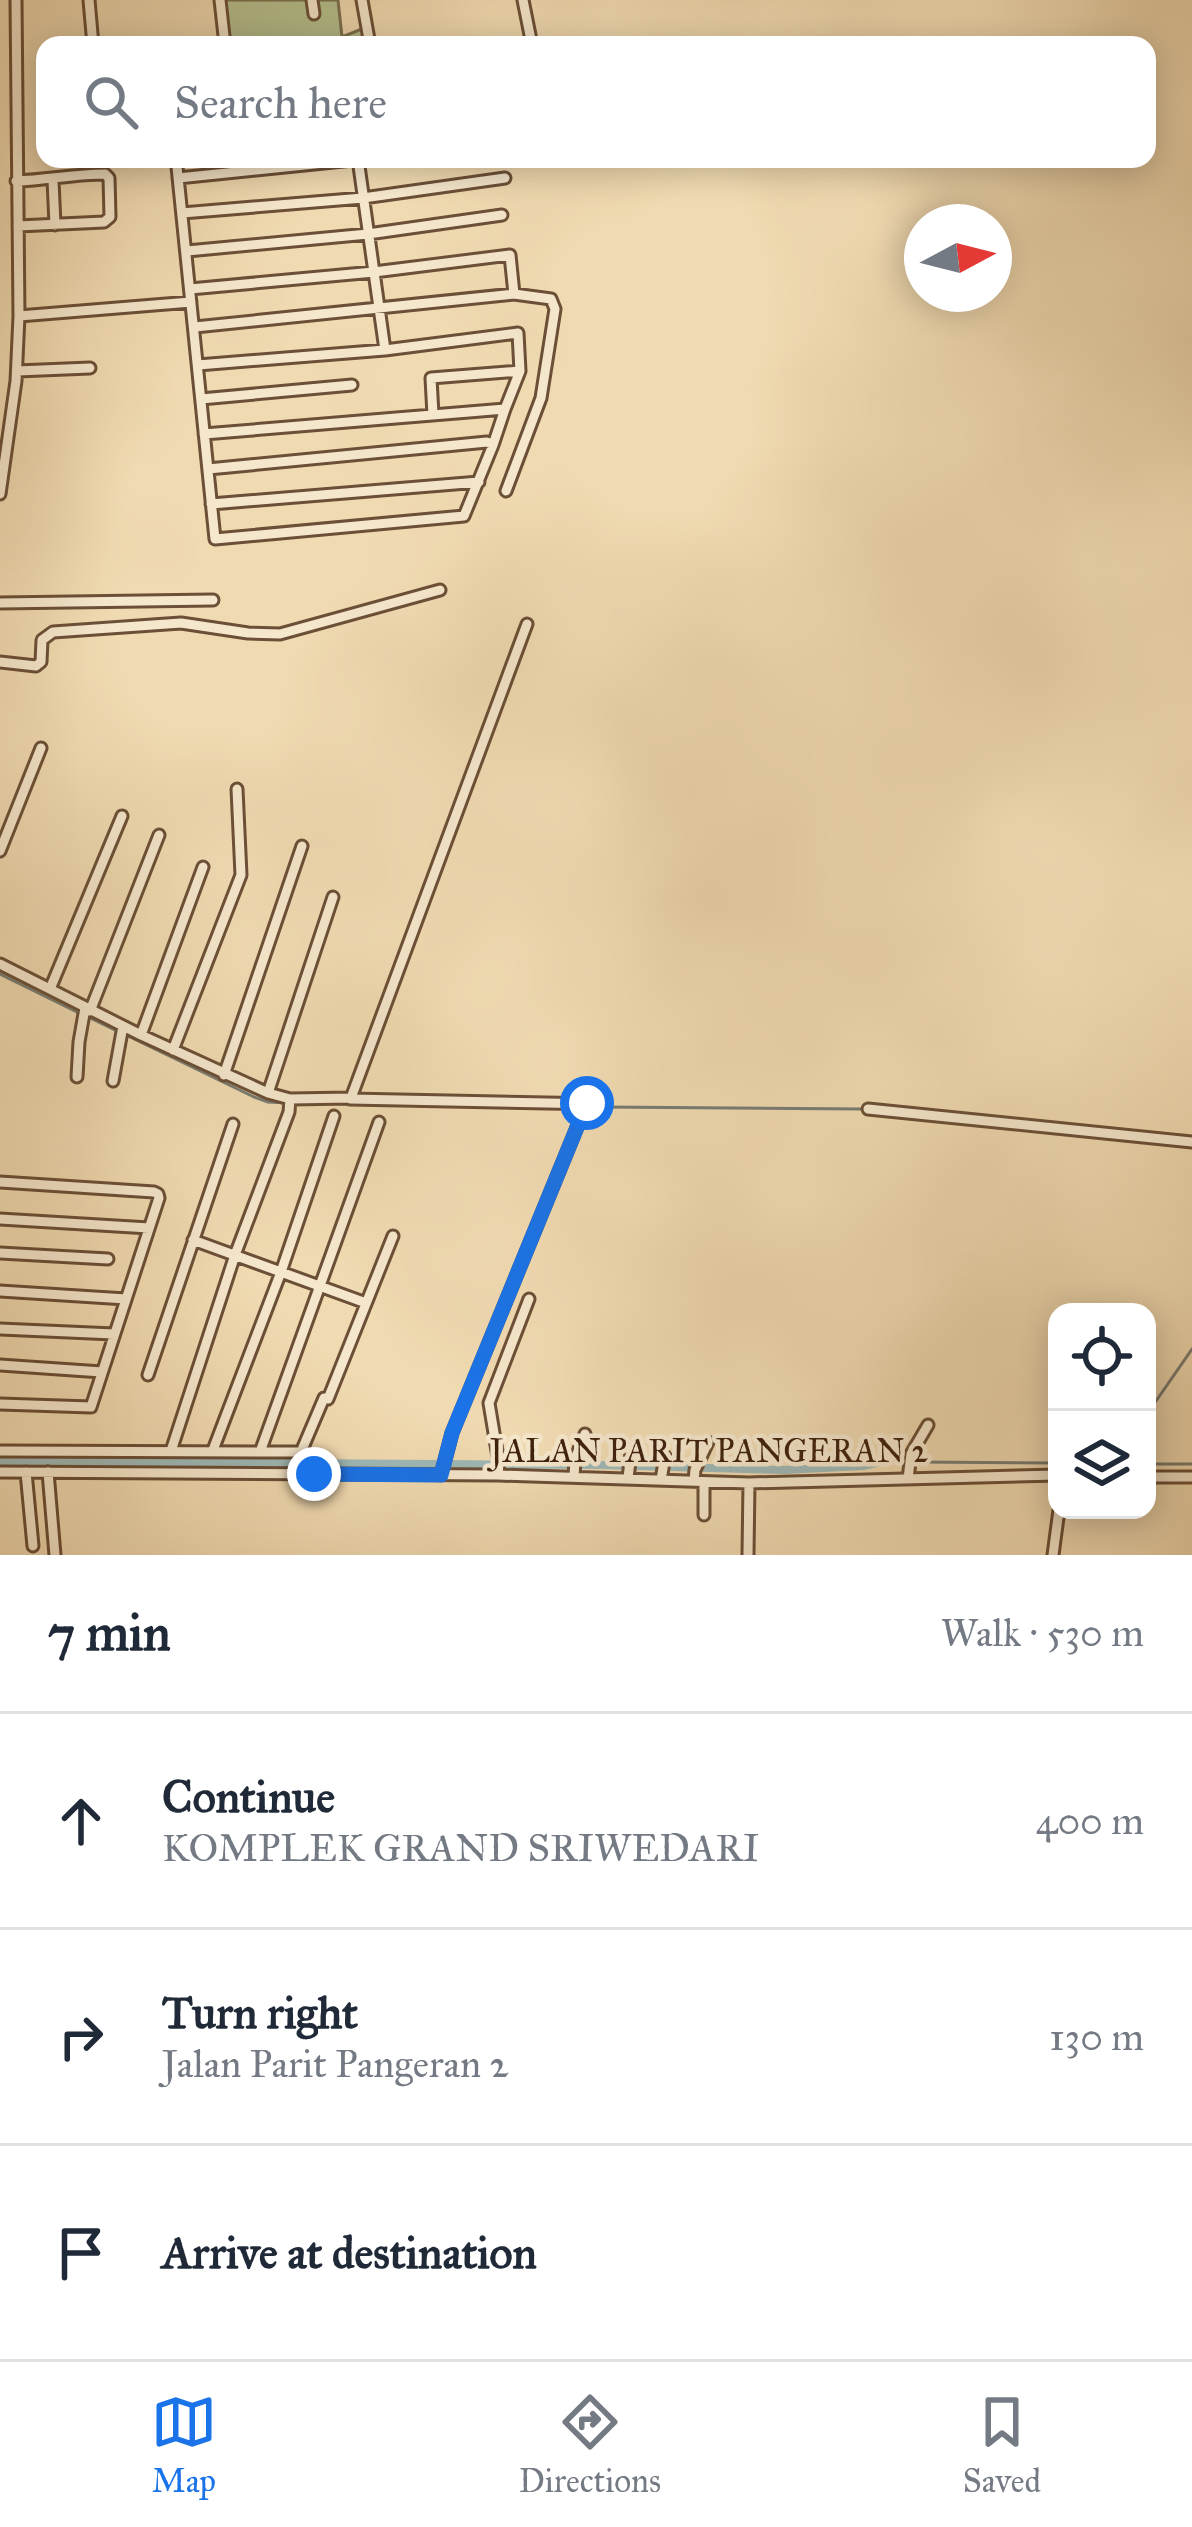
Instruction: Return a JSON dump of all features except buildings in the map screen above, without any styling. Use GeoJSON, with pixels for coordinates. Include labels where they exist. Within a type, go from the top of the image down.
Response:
{"type":"FeatureCollection","features":[{"type":"Feature","properties":{"kind":"street"},"geometry":{"type":"LineString","coordinates":[[0,494],[17,371],[19,316],[16,0]]}},
{"type":"Feature","properties":{"kind":"street"},"geometry":{"type":"LineString","coordinates":[[89,0],[92,36]]}},
{"type":"Feature","properties":{"kind":"street"},"geometry":{"type":"LineString","coordinates":[[220,0],[224,36]]}},
{"type":"Feature","properties":{"kind":"street"},"geometry":{"type":"LineString","coordinates":[[312,0],[314,14]]}},
{"type":"Feature","properties":{"kind":"street"},"geometry":{"type":"LineString","coordinates":[[362,0],[368,36]]}},
{"type":"Feature","properties":{"kind":"street"},"geometry":{"type":"LineString","coordinates":[[523,0],[530,36]]}},
{"type":"Feature","properties":{"kind":"street"},"geometry":{"type":"LineString","coordinates":[[198,365],[385,350],[518,333],[520,371],[464,516],[214,539],[178,172],[234,168]]}},
{"type":"Feature","properties":{"kind":"street"},"geometry":{"type":"LineString","coordinates":[[361,168],[385,350]]}},
{"type":"Feature","properties":{"kind":"street"},"geometry":{"type":"LineString","coordinates":[[0,175],[53,180],[105,173],[109,178],[107,220],[18,226]]}},
{"type":"Feature","properties":{"kind":"street"},"geometry":{"type":"LineString","coordinates":[[182,213],[363,198],[505,178]]}},
{"type":"Feature","properties":{"kind":"street"},"geometry":{"type":"LineString","coordinates":[[53,180],[56,225]]}},
{"type":"Feature","properties":{"kind":"street"},"geometry":{"type":"LineString","coordinates":[[188,251],[368,234],[502,215]]}},
{"type":"Feature","properties":{"kind":"street"},"geometry":{"type":"LineString","coordinates":[[190,289],[509,255],[514,294]]}},
{"type":"Feature","properties":{"kind":"street"},"geometry":{"type":"LineString","coordinates":[[195,327],[514,294],[551,299],[555,309],[541,398],[506,490]]}},
{"type":"Feature","properties":{"kind":"street"},"geometry":{"type":"LineString","coordinates":[[19,316],[191,302]]}},
{"type":"Feature","properties":{"kind":"street"},"geometry":{"type":"LineString","coordinates":[[17,371],[90,368]]}},
{"type":"Feature","properties":{"kind":"street"},"geometry":{"type":"LineString","coordinates":[[433,415],[431,378],[520,371]]}},
{"type":"Feature","properties":{"kind":"street"},"geometry":{"type":"LineString","coordinates":[[201,399],[352,385]]}},
{"type":"Feature","properties":{"kind":"street"},"geometry":{"type":"LineString","coordinates":[[204,434],[505,409]]}},
{"type":"Feature","properties":{"kind":"street"},"geometry":{"type":"LineString","coordinates":[[208,469],[493,445]]}},
{"type":"Feature","properties":{"kind":"street"},"geometry":{"type":"LineString","coordinates":[[211,504],[478,482]]}},
{"type":"Feature","properties":{"kind":"street"},"geometry":{"type":"LineString","coordinates":[[0,662],[36,666],[42,640],[53,632],[181,622],[280,634],[440,590]]}},
{"type":"Feature","properties":{"kind":"street"},"geometry":{"type":"LineString","coordinates":[[0,603],[213,600]]}},
{"type":"Feature","properties":{"kind":"street"},"geometry":{"type":"LineString","coordinates":[[350,1099],[527,623]]}},
{"type":"Feature","properties":{"kind":"street"},"geometry":{"type":"LineString","coordinates":[[0,850],[41,748]]}},
{"type":"Feature","properties":{"kind":"street"},"geometry":{"type":"LineString","coordinates":[[172,1050],[241,875],[237,789]]}},
{"type":"Feature","properties":{"kind":"street"},"geometry":{"type":"LineString","coordinates":[[50,989],[122,816]]}},
{"type":"Feature","properties":{"kind":"street"},"geometry":{"type":"LineString","coordinates":[[77,1077],[86,1012],[159,836]]}},
{"type":"Feature","properties":{"kind":"street"},"geometry":{"type":"LineString","coordinates":[[224,1075],[302,846]]}},
{"type":"Feature","properties":{"kind":"street"},"geometry":{"type":"LineString","coordinates":[[141,1035],[203,867]]}},
{"type":"Feature","properties":{"kind":"street"},"geometry":{"type":"LineString","coordinates":[[268,1093],[333,897]]}},
{"type":"Feature","properties":{"kind":"street"},"geometry":{"type":"LineString","coordinates":[[0,964],[122,1031],[141,1035],[290,1104],[350,1099],[589,1106],[442,1467]]}},
{"type":"Feature","properties":{"kind":"street"},"geometry":{"type":"LineString","coordinates":[[113,1082],[122,1031]]}},
{"type":"Feature","properties":{"kind":"street"},"geometry":{"type":"LineString","coordinates":[[171,1451],[290,1104]]}},
{"type":"Feature","properties":{"kind":"street"},"geometry":{"type":"LineString","coordinates":[[868,1108],[1192,1142]]}},
{"type":"Feature","properties":{"kind":"street"},"geometry":{"type":"LineString","coordinates":[[213,1450],[334,1115]]}},
{"type":"Feature","properties":{"kind":"street"},"geometry":{"type":"LineString","coordinates":[[260,1452],[379,1122]]}},
{"type":"Feature","properties":{"kind":"street"},"geometry":{"type":"LineString","coordinates":[[148,1375],[233,1124]]}},
{"type":"Feature","properties":{"kind":"street"},"geometry":{"type":"LineString","coordinates":[[0,1182],[158,1194],[91,1407],[0,1404]]}},
{"type":"Feature","properties":{"kind":"street"},"geometry":{"type":"LineString","coordinates":[[0,1219],[149,1228]]}},
{"type":"Feature","properties":{"kind":"street"},"geometry":{"type":"LineString","coordinates":[[301,1472],[301,1454],[393,1236]]}},
{"type":"Feature","properties":{"kind":"street"},"geometry":{"type":"LineString","coordinates":[[193,1240],[366,1303]]}},
{"type":"Feature","properties":{"kind":"street"},"geometry":{"type":"LineString","coordinates":[[0,1253],[108,1259]]}},
{"type":"Feature","properties":{"kind":"street"},"geometry":{"type":"LineString","coordinates":[[0,1291],[126,1299]]}},
{"type":"Feature","properties":{"kind":"street"},"geometry":{"type":"LineString","coordinates":[[498,1469],[489,1403],[530,1299]]}},
{"type":"Feature","properties":{"kind":"street"},"geometry":{"type":"LineString","coordinates":[[0,1329],[114,1334]]}},
{"type":"Feature","properties":{"kind":"street"},"geometry":{"type":"LineString","coordinates":[[0,1365],[102,1372]]}},
{"type":"Feature","properties":{"kind":"street"},"geometry":{"type":"LineString","coordinates":[[908,1479],[910,1454],[928,1425]]}},
{"type":"Feature","properties":{"kind":"street"},"geometry":{"type":"LineString","coordinates":[[575,1469],[585,1434]]}},
{"type":"Feature","properties":{"kind":"street"},"geometry":{"type":"LineString","coordinates":[[704,1515],[698,1474],[708,1442]]}},
{"type":"Feature","properties":{"kind":"street"},"geometry":{"type":"LineString","coordinates":[[0,1451],[301,1454]]}},
{"type":"Feature","properties":{"kind":"street","name":"JALAN PARIT PANGERAN 2"},"geometry":{"type":"LineString","coordinates":[[0,1472],[664,1467],[749,1483],[1048,1475]]}},
{"type":"Feature","properties":{"kind":"street"},"geometry":{"type":"LineString","coordinates":[[26,1472],[33,1546]]}},
{"type":"Feature","properties":{"kind":"street"},"geometry":{"type":"LineString","coordinates":[[48,1472],[55,1555]]}},
{"type":"Feature","properties":{"kind":"street"},"geometry":{"type":"LineString","coordinates":[[1156,1477],[1192,1478]]}},
{"type":"Feature","properties":{"kind":"street"},"geometry":{"type":"LineString","coordinates":[[748,1555],[749,1483]]}},
{"type":"Feature","properties":{"kind":"street"},"geometry":{"type":"LineString","coordinates":[[1053,1555],[1058,1519]]}},
{"type":"Feature","properties":{"kind":"green space"},"geometry":{"type":"Polygon","coordinates":[[[221,0],[338,0],[342,36],[224,36],[221,0]]]}},
{"type":"Feature","properties":{"kind":"waterway"},"geometry":{"type":"LineString","coordinates":[[0,974],[79,1013]]}},
{"type":"Feature","properties":{"kind":"waterway"},"geometry":{"type":"LineString","coordinates":[[88,1017],[117,1031]]}},
{"type":"Feature","properties":{"kind":"waterway"},"geometry":{"type":"LineString","coordinates":[[126,1035],[254,1097],[287,1103]]}},
{"type":"Feature","properties":{"kind":"waterway"},"geometry":{"type":"LineString","coordinates":[[303,1103],[485,1106]]}},
{"type":"Feature","properties":{"kind":"waterway"},"geometry":{"type":"LineString","coordinates":[[603,1107],[863,1109]]}},
{"type":"Feature","properties":{"kind":"waterway"},"geometry":{"type":"LineString","coordinates":[[1149,1411],[1192,1349]]}},
{"type":"Feature","properties":{"kind":"waterway"},"geometry":{"type":"LineString","coordinates":[[0,1461],[785,1470],[863,1466],[898,1458],[917,1462]]}},
{"type":"Feature","properties":{"kind":"waterway"},"geometry":{"type":"LineString","coordinates":[[917,1462],[1048,1463]]}},
{"type":"Feature","properties":{"kind":"waterway"},"geometry":{"type":"LineString","coordinates":[[1156,1464],[1192,1464]]}},
{"type":"Feature","properties":{"kind":"route"},"geometry":{"type":"LineString","coordinates":[[314,1474],[441,1475],[452,1433],[587,1103]]}}]}
